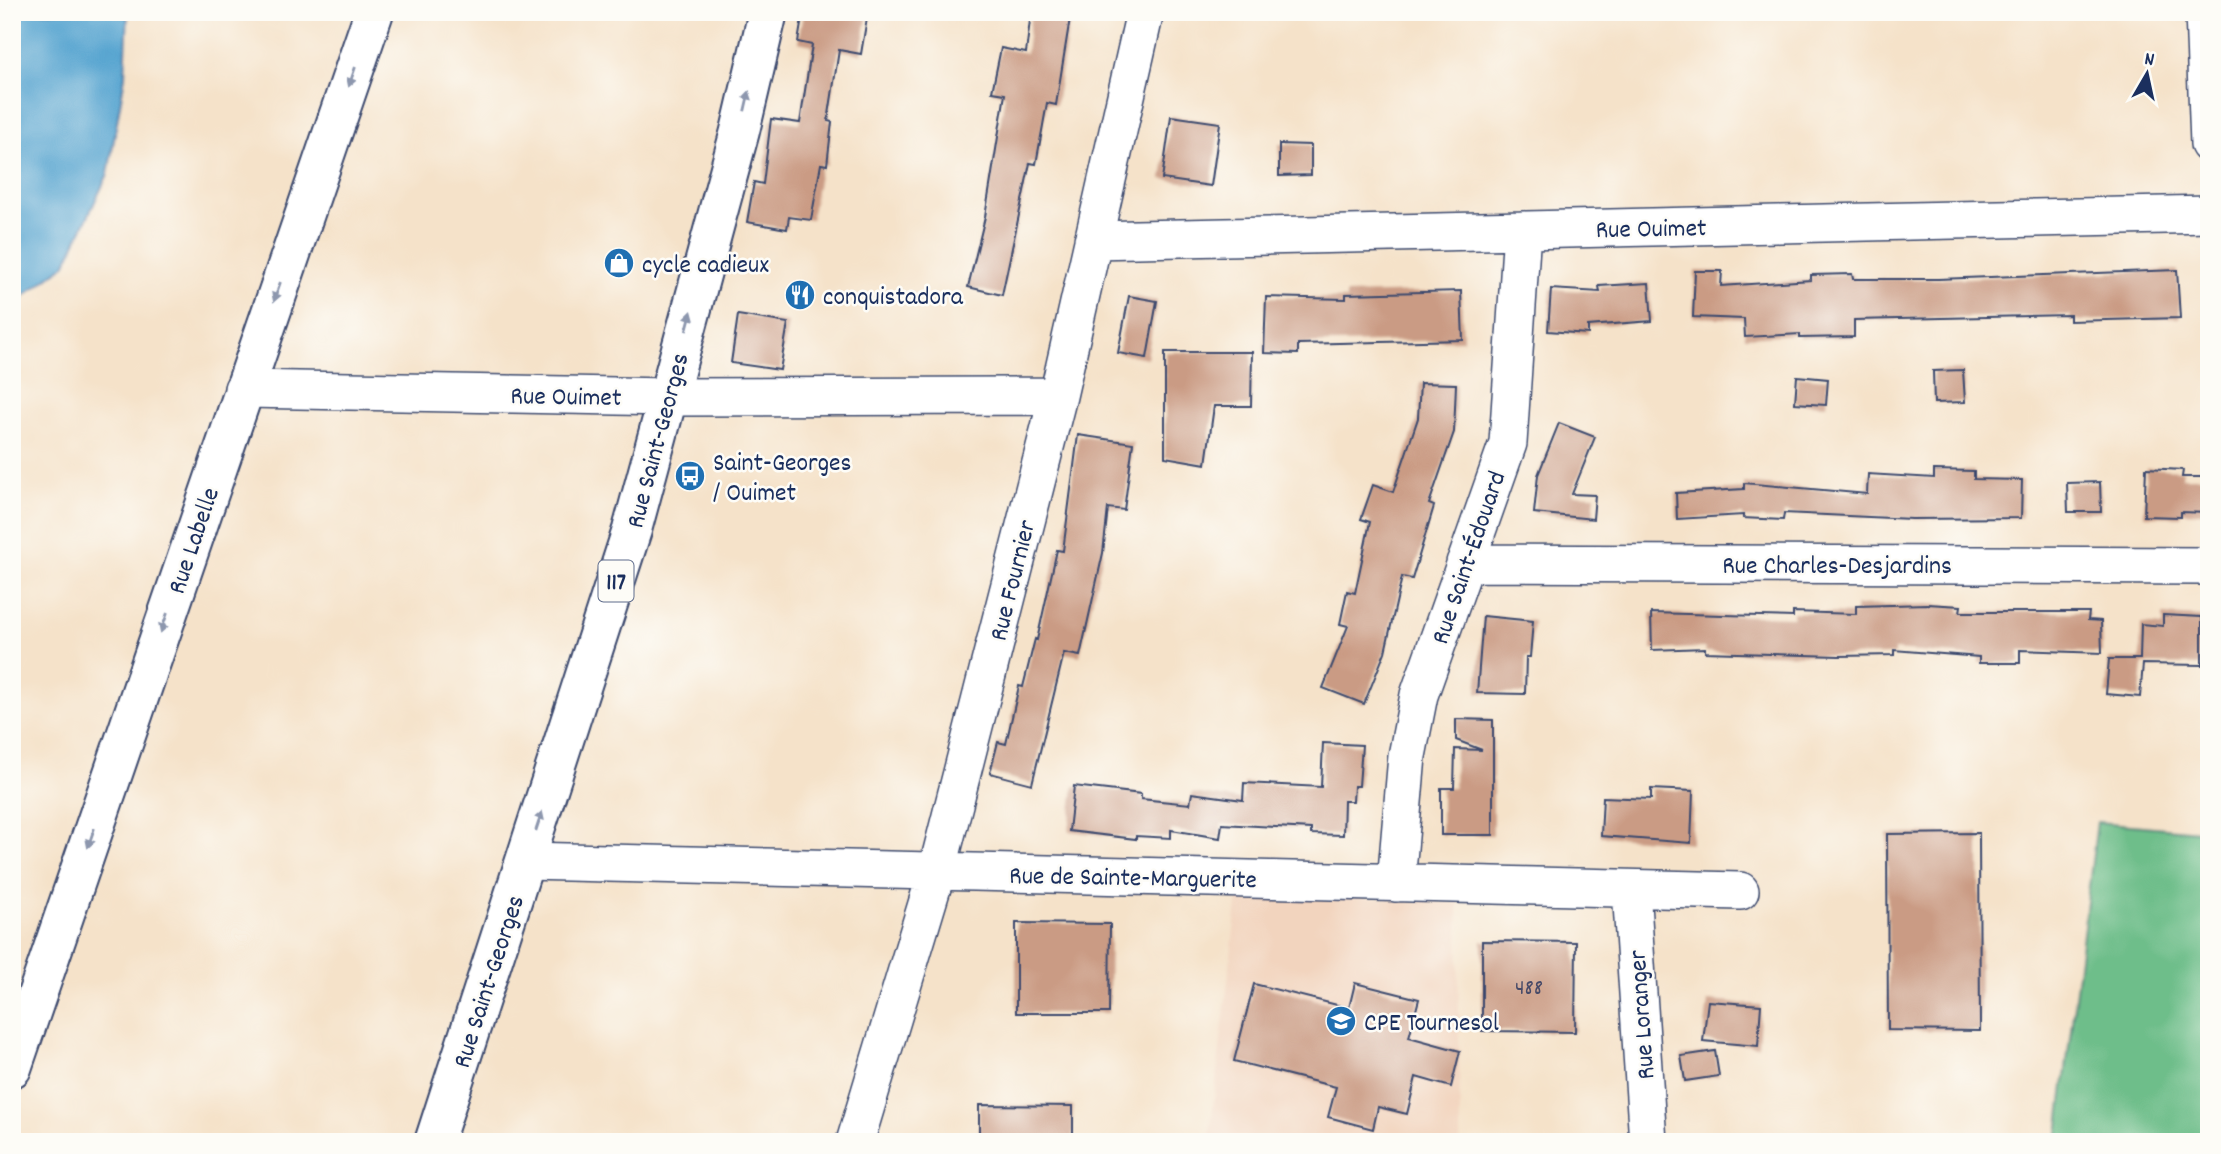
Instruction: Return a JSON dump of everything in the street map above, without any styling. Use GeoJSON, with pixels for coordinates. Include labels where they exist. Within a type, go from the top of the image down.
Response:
{"type":"FeatureCollection","features":[{"type":"Feature","properties":{"kind":"main road","name":"Rue Labelle"},"geometry":{"type":"LineString","coordinates":[[12,1068],[374,12]]}},
{"type":"Feature","properties":{"kind":"main road","name":"Rue Saint-Georges"},"geometry":{"type":"LineString","coordinates":[[434,1142],[632,530],[740,131],[768,12]]}},
{"type":"Feature","properties":{"kind":"street","name":"Rue Fournier"},"geometry":{"type":"LineString","coordinates":[[855,1142],[937,872],[1058,396],[1145,12]]}},
{"type":"Feature","properties":{"kind":"street"},"geometry":{"type":"LineString","coordinates":[[2204,12],[2209,144]]}},
{"type":"Feature","properties":{"kind":"street","name":"Rue Ouimet"},"geometry":{"type":"LineString","coordinates":[[1093,240],[2209,214]]}},
{"type":"Feature","properties":{"kind":"street","name":"Rue Saint-Édouard"},"geometry":{"type":"LineString","coordinates":[[1396,883],[1407,756],[1419,695],[1507,443],[1522,230]]}},
{"type":"Feature","properties":{"kind":"street","name":"Rue Ouimet"},"geometry":{"type":"LineString","coordinates":[[243,389],[668,397],[1058,396]]}},
{"type":"Feature","properties":{"kind":"street","name":"Rue Charles-Desjardins"},"geometry":{"type":"LineString","coordinates":[[1465,563],[2209,566]]}},
{"type":"Feature","properties":{"kind":"street","name":"Rue de Sainte-Marguerite"},"geometry":{"type":"LineString","coordinates":[[526,861],[1740,891]]}},
{"type":"Feature","properties":{"kind":"street","name":"Rue Loranger"},"geometry":{"type":"LineString","coordinates":[[1631,888],[1648,1142]]}},
{"type":"Feature","properties":{"kind":"shaded area","name":"CPE Tournesol"},"geometry":{"type":"Polygon","coordinates":[[[1238,896],[1458,900],[1460,1142],[1209,1142],[1238,896]]]}},
{"type":"Feature","properties":{"kind":"green space"},"geometry":{"type":"Polygon","coordinates":[[[2097,822],[2209,832],[2209,1142],[2057,1142],[2097,822]]]}},
{"type":"Feature","properties":{"kind":"water"},"geometry":{"type":"Polygon","coordinates":[[[12,12],[128,12],[125,76],[108,174],[65,265],[12,305],[12,12]]]}},
{"type":"Feature","properties":{"kind":"building"},"geometry":{"type":"Polygon","coordinates":[[[803,12],[868,12],[861,54],[839,50],[828,121],[832,122],[827,165],[821,164],[811,220],[789,217],[787,229],[747,222],[754,182],[763,184],[771,119],[800,123],[812,45],[798,42],[803,12]]]}},
{"type":"Feature","properties":{"kind":"building"},"geometry":{"type":"Polygon","coordinates":[[[1031,12],[1071,12],[1056,105],[1047,103],[1036,164],[1030,163],[1002,295],[968,287],[985,217],[1005,94],[992,92],[1001,48],[1026,53],[1031,12]]]}},
{"type":"Feature","properties":{"kind":"building"},"geometry":{"type":"Polygon","coordinates":[[[1171,116],[1220,123],[1211,186],[1162,179],[1171,116]]]}},
{"type":"Feature","properties":{"kind":"building"},"geometry":{"type":"Polygon","coordinates":[[[1279,144],[1311,145],[1311,175],[1279,176],[1279,144]]]}},
{"type":"Feature","properties":{"kind":"building"},"geometry":{"type":"Polygon","coordinates":[[[2177,270],[2180,318],[2070,321],[2070,315],[1854,320],[1854,337],[1800,338],[1800,334],[1745,337],[1744,319],[1693,317],[1695,271],[1722,271],[1721,286],[1811,280],[1811,275],[1852,274],[1853,279],[1938,279],[2177,270]]]}},
{"type":"Feature","properties":{"kind":"building"},"geometry":{"type":"Polygon","coordinates":[[[1649,283],[1652,321],[1588,326],[1588,334],[1548,331],[1551,289],[1600,292],[1599,286],[1649,283]]]}},
{"type":"Feature","properties":{"kind":"building"},"geometry":{"type":"Polygon","coordinates":[[[1461,291],[1463,340],[1298,344],[1298,354],[1264,353],[1266,297],[1346,299],[1346,294],[1461,291]]]}},
{"type":"Feature","properties":{"kind":"building"},"geometry":{"type":"Polygon","coordinates":[[[1129,296],[1157,301],[1147,358],[1118,353],[1129,296]]]}},
{"type":"Feature","properties":{"kind":"building"},"geometry":{"type":"Polygon","coordinates":[[[738,315],[788,323],[780,370],[731,363],[738,315]]]}},
{"type":"Feature","properties":{"kind":"building"},"geometry":{"type":"Polygon","coordinates":[[[1165,352],[1252,352],[1251,406],[1214,406],[1206,464],[1165,457],[1165,352]]]}},
{"type":"Feature","properties":{"kind":"building"},"geometry":{"type":"Polygon","coordinates":[[[1963,370],[1965,402],[1934,403],[1933,371],[1963,370]]]}},
{"type":"Feature","properties":{"kind":"building"},"geometry":{"type":"Polygon","coordinates":[[[1797,376],[1828,379],[1826,405],[1795,403],[1797,376]]]}},
{"type":"Feature","properties":{"kind":"building"},"geometry":{"type":"Polygon","coordinates":[[[1420,383],[1456,384],[1454,432],[1429,504],[1434,506],[1412,579],[1402,577],[1385,652],[1364,704],[1323,688],[1348,626],[1340,624],[1347,591],[1355,593],[1370,522],[1361,519],[1373,485],[1393,492],[1418,418],[1420,383]]]}},
{"type":"Feature","properties":{"kind":"building"},"geometry":{"type":"Polygon","coordinates":[[[1559,423],[1595,437],[1572,494],[1595,495],[1593,519],[1534,513],[1538,475],[1559,423]]]}},
{"type":"Feature","properties":{"kind":"building"},"geometry":{"type":"Polygon","coordinates":[[[1078,435],[1133,443],[1124,510],[1108,508],[1103,553],[1080,656],[1064,653],[1032,784],[990,773],[998,742],[1006,744],[1019,686],[1023,687],[1035,639],[1037,640],[1057,550],[1063,551],[1078,435]]]}},
{"type":"Feature","properties":{"kind":"building"},"geometry":{"type":"Polygon","coordinates":[[[2146,468],[2183,470],[2182,477],[2209,477],[2209,513],[2181,512],[2181,517],[2144,516],[2146,468]]]}},
{"type":"Feature","properties":{"kind":"building"},"geometry":{"type":"Polygon","coordinates":[[[1934,470],[1974,471],[1974,479],[2022,480],[2021,518],[1912,519],[1784,513],[1783,520],[1743,518],[1743,515],[1677,519],[1676,493],[1744,489],[1744,483],[1867,494],[1868,474],[1934,478],[1934,470]]]}},
{"type":"Feature","properties":{"kind":"building"},"geometry":{"type":"Polygon","coordinates":[[[2100,482],[2101,512],[2068,512],[2067,483],[2100,482]]]}},
{"type":"Feature","properties":{"kind":"building"},"geometry":{"type":"Polygon","coordinates":[[[1856,606],[1961,606],[1960,612],[2089,612],[2088,620],[2101,621],[2102,653],[2020,650],[2020,663],[1979,663],[1979,657],[1894,650],[1894,655],[1839,656],[1705,652],[1705,648],[1652,650],[1651,613],[1793,617],[1793,612],[1856,614],[1856,606]]]}},
{"type":"Feature","properties":{"kind":"building"},"geometry":{"type":"Polygon","coordinates":[[[2163,615],[2202,617],[2202,665],[2143,664],[2140,697],[2106,694],[2109,659],[2140,659],[2141,624],[2163,626],[2163,615]]]}},
{"type":"Feature","properties":{"kind":"building"},"geometry":{"type":"Polygon","coordinates":[[[1483,616],[1533,621],[1530,657],[1526,657],[1525,694],[1477,693],[1483,616]]]}},
{"type":"Feature","properties":{"kind":"building"},"geometry":{"type":"Polygon","coordinates":[[[1456,719],[1493,720],[1493,835],[1441,835],[1441,788],[1454,788],[1455,749],[1482,750],[1456,740],[1456,719]]]}},
{"type":"Feature","properties":{"kind":"building"},"geometry":{"type":"Polygon","coordinates":[[[1323,743],[1362,745],[1359,786],[1354,786],[1353,801],[1344,801],[1343,835],[1311,834],[1311,829],[1222,824],[1220,838],[1171,830],[1171,838],[1136,836],[1136,839],[1069,831],[1074,786],[1141,794],[1141,799],[1190,804],[1192,793],[1243,800],[1244,783],[1321,787],[1323,743]]]}},
{"type":"Feature","properties":{"kind":"building"},"geometry":{"type":"Polygon","coordinates":[[[1651,789],[1693,791],[1691,843],[1601,836],[1603,797],[1651,799],[1651,789]]]}},
{"type":"Feature","properties":{"kind":"building"},"geometry":{"type":"Polygon","coordinates":[[[1979,833],[1980,1031],[1888,1030],[1887,834],[1979,833]]]}},
{"type":"Feature","properties":{"kind":"building"},"geometry":{"type":"Polygon","coordinates":[[[1016,923],[1110,924],[1109,1013],[1016,1013],[1016,923]]]}},
{"type":"Feature","properties":{"kind":"building"},"geometry":{"type":"Polygon","coordinates":[[[1482,941],[1576,942],[1575,1032],[1482,1031],[1482,941]]]}},
{"type":"Feature","properties":{"kind":"building"},"geometry":{"type":"Polygon","coordinates":[[[1355,983],[1419,999],[1409,1037],[1460,1051],[1451,1087],[1416,1077],[1407,1114],[1378,1107],[1373,1129],[1328,1117],[1336,1087],[1234,1061],[1254,984],[1349,1008],[1355,983]]]}},
{"type":"Feature","properties":{"kind":"building"},"geometry":{"type":"Polygon","coordinates":[[[1708,1001],[1761,1005],[1758,1046],[1703,1041],[1708,1001]]]}},
{"type":"Feature","properties":{"kind":"building"},"geometry":{"type":"Polygon","coordinates":[[[1715,1051],[1719,1076],[1685,1081],[1681,1056],[1715,1051]]]}},
{"type":"Feature","properties":{"kind":"building"},"geometry":{"type":"Polygon","coordinates":[[[979,1105],[1073,1106],[1073,1142],[979,1142],[979,1105]]]}},
{"type":"Feature","properties":{"kind":"place","name":"cycle cadieux"},"geometry":{"type":"Point","coordinates":[619,263]}},
{"type":"Feature","properties":{"kind":"place","name":"conquistadora"},"geometry":{"type":"Point","coordinates":[800,295]}},
{"type":"Feature","properties":{"kind":"place","name":"Saint-Georges / Ouimet"},"geometry":{"type":"Point","coordinates":[690,476]}},
{"type":"Feature","properties":{"kind":"place","name":"CPE Tournesol"},"geometry":{"type":"Point","coordinates":[1341,1021]}}]}
